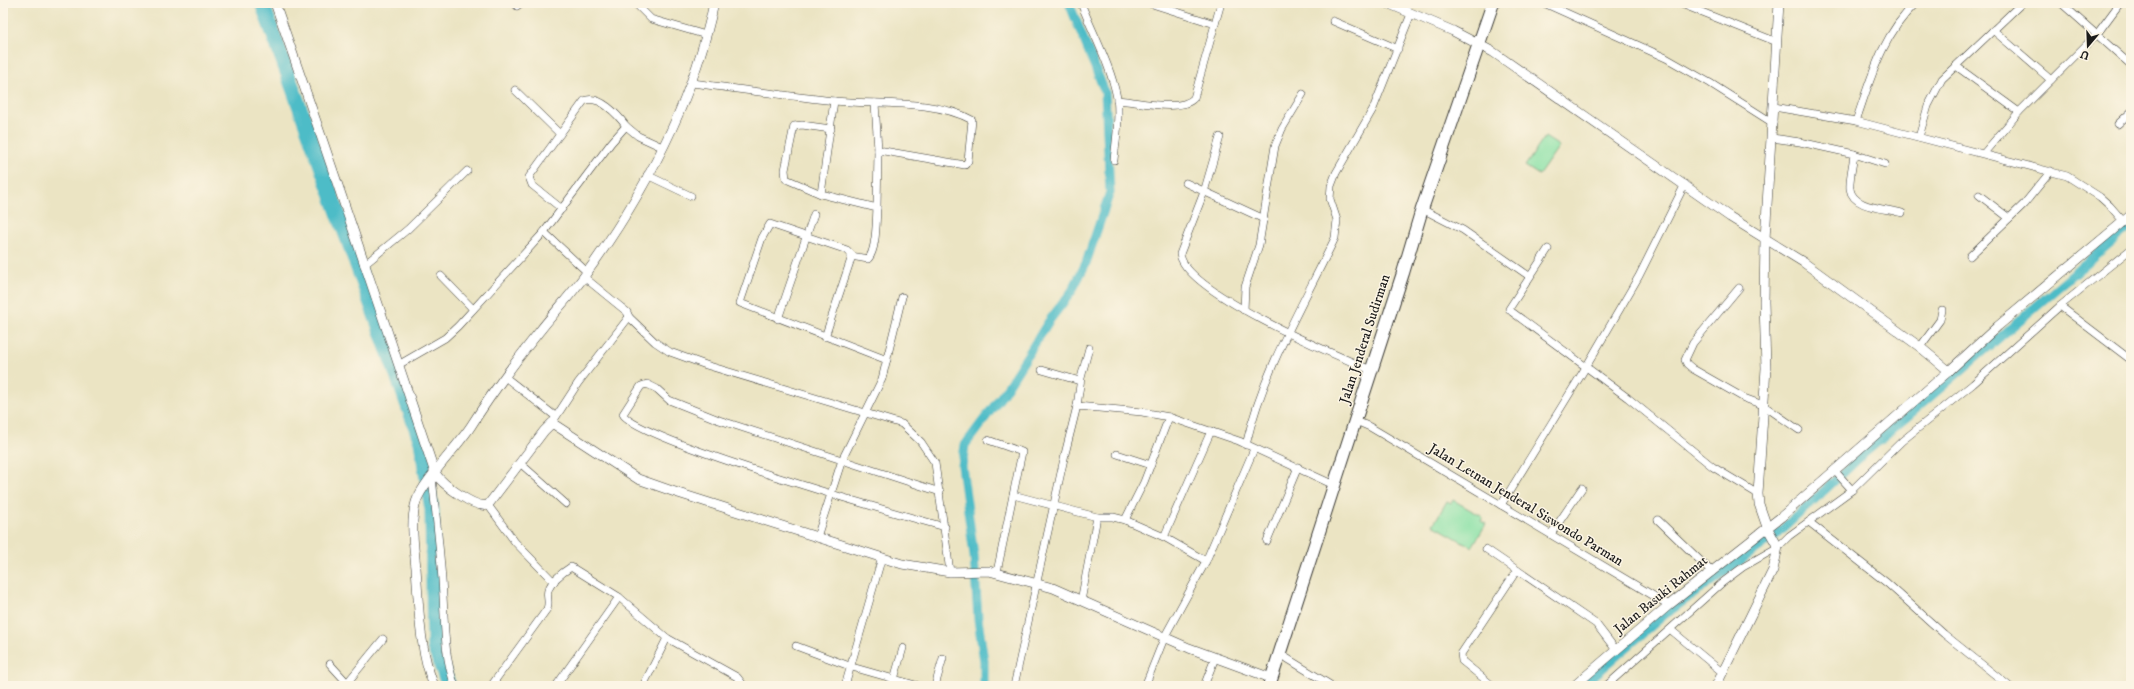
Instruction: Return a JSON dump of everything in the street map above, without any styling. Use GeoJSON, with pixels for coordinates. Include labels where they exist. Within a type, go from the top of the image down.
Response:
{"type":"FeatureCollection","features":[{"type":"Feature","properties":{"kind":"highway","name":"Jalan Jenderal Sudirman"},"geometry":{"type":"LineString","coordinates":[[1270,682],[1422,209],[1493,3]]}},
{"type":"Feature","properties":{"kind":"street"},"geometry":{"type":"LineString","coordinates":[[275,3],[364,265],[400,364],[432,478],[443,596],[444,633],[447,662],[455,686]]}},
{"type":"Feature","properties":{"kind":"street"},"geometry":{"type":"LineString","coordinates":[[636,3],[651,20],[706,35]]}},
{"type":"Feature","properties":{"kind":"street"},"geometry":{"type":"LineString","coordinates":[[434,686],[425,656],[421,632],[414,544],[414,515],[416,500],[465,435],[505,377],[586,274],[648,175],[692,83],[714,3]]}},
{"type":"Feature","properties":{"kind":"street"},"geometry":{"type":"LineString","coordinates":[[1081,3],[1110,75],[1117,100],[1117,132],[1114,160]]}},
{"type":"Feature","properties":{"kind":"street"},"geometry":{"type":"LineString","coordinates":[[1149,3],[1215,24]]}},
{"type":"Feature","properties":{"kind":"street"},"geometry":{"type":"LineString","coordinates":[[1117,100],[1174,106],[1187,104],[1192,101],[1221,3]]}},
{"type":"Feature","properties":{"kind":"street"},"geometry":{"type":"LineString","coordinates":[[1387,3],[1453,31],[1493,52],[1765,239],[1803,262],[1920,347],[1949,371]]}},
{"type":"Feature","properties":{"kind":"street"},"geometry":{"type":"LineString","coordinates":[[1544,3],[1666,58],[1774,123]]}},
{"type":"Feature","properties":{"kind":"street"},"geometry":{"type":"LineString","coordinates":[[1679,3],[1777,42]]}},
{"type":"Feature","properties":{"kind":"street"},"geometry":{"type":"LineString","coordinates":[[1716,686],[1773,570],[1777,545],[1769,531],[1759,504],[1758,494],[1766,368],[1764,302],[1765,239],[1774,123],[1779,3]]}},
{"type":"Feature","properties":{"kind":"street"},"geometry":{"type":"LineString","coordinates":[[1856,121],[1876,61],[1887,38],[1916,3]]}},
{"type":"Feature","properties":{"kind":"street"},"geometry":{"type":"LineString","coordinates":[[1919,137],[1928,106],[1939,83],[1950,70],[2022,3]]}},
{"type":"Feature","properties":{"kind":"street"},"geometry":{"type":"LineString","coordinates":[[2061,3],[2131,65]]}},
{"type":"Feature","properties":{"kind":"street"},"geometry":{"type":"LineString","coordinates":[[1984,153],[2019,112],[2096,34],[2120,3]]}},
{"type":"Feature","properties":{"kind":"street"},"geometry":{"type":"LineString","coordinates":[[1246,445],[1258,399],[1288,332],[1336,234],[1337,220],[1330,199],[1331,186],[1336,173],[1373,109],[1398,49],[1410,14]]}},
{"type":"Feature","properties":{"kind":"street"},"geometry":{"type":"LineString","coordinates":[[1333,21],[1398,49]]}},
{"type":"Feature","properties":{"kind":"street"},"geometry":{"type":"LineString","coordinates":[[1993,30],[2051,80]]}},
{"type":"Feature","properties":{"kind":"street"},"geometry":{"type":"LineString","coordinates":[[1956,66],[2019,112]]}},
{"type":"Feature","properties":{"kind":"street"},"geometry":{"type":"LineString","coordinates":[[692,83],[834,101],[875,103],[946,110],[953,111],[972,120],[968,161],[965,165],[878,150]]}},
{"type":"Feature","properties":{"kind":"street"},"geometry":{"type":"LineString","coordinates":[[515,90],[560,134]]}},
{"type":"Feature","properties":{"kind":"street"},"geometry":{"type":"LineString","coordinates":[[1244,310],[1245,287],[1259,245],[1275,146],[1282,129],[1303,94]]}},
{"type":"Feature","properties":{"kind":"street"},"geometry":{"type":"LineString","coordinates":[[562,209],[528,180],[530,175],[584,101],[588,99],[599,102],[614,112],[626,126],[638,136],[662,147]]}},
{"type":"Feature","properties":{"kind":"street"},"geometry":{"type":"LineString","coordinates":[[821,194],[834,101]]}},
{"type":"Feature","properties":{"kind":"street"},"geometry":{"type":"LineString","coordinates":[[875,103],[878,150],[877,208],[873,249],[868,259],[852,256],[847,250],[770,224],[740,303],[778,319],[888,360]]}},
{"type":"Feature","properties":{"kind":"street"},"geometry":{"type":"LineString","coordinates":[[1774,107],[1856,121],[2051,171],[2074,179],[2100,197],[2123,221]]}},
{"type":"Feature","properties":{"kind":"street"},"geometry":{"type":"LineString","coordinates":[[2118,124],[2131,112]]}},
{"type":"Feature","properties":{"kind":"street"},"geometry":{"type":"LineString","coordinates":[[831,129],[802,125],[794,126],[785,170],[786,179],[821,194],[877,208]]}},
{"type":"Feature","properties":{"kind":"street"},"geometry":{"type":"LineString","coordinates":[[400,364],[450,334],[544,232],[611,143],[626,126]]}},
{"type":"Feature","properties":{"kind":"street"},"geometry":{"type":"LineString","coordinates":[[1220,137],[1204,192],[1186,235],[1180,254],[1181,260],[1185,267],[1200,282],[1244,310],[1371,370]]}},
{"type":"Feature","properties":{"kind":"street"},"geometry":{"type":"LineString","coordinates":[[1772,138],[1800,142],[1854,154],[1884,164]]}},
{"type":"Feature","properties":{"kind":"street"},"geometry":{"type":"LineString","coordinates":[[1854,154],[1850,189],[1853,197],[1861,203],[1902,213]]}},
{"type":"Feature","properties":{"kind":"street"},"geometry":{"type":"LineString","coordinates":[[364,265],[408,229],[468,171]]}},
{"type":"Feature","properties":{"kind":"street"},"geometry":{"type":"LineString","coordinates":[[1970,256],[2036,191],[2051,171]]}},
{"type":"Feature","properties":{"kind":"street"},"geometry":{"type":"LineString","coordinates":[[648,175],[691,196]]}},
{"type":"Feature","properties":{"kind":"street"},"geometry":{"type":"LineString","coordinates":[[1186,183],[1264,219]]}},
{"type":"Feature","properties":{"kind":"street"},"geometry":{"type":"LineString","coordinates":[[1501,505],[1586,367],[1638,276],[1685,184]]}},
{"type":"Feature","properties":{"kind":"street"},"geometry":{"type":"LineString","coordinates":[[1979,195],[2009,218]]}},
{"type":"Feature","properties":{"kind":"street"},"geometry":{"type":"LineString","coordinates":[[1422,209],[1459,227],[1529,276]]}},
{"type":"Feature","properties":{"kind":"street"},"geometry":{"type":"LineString","coordinates":[[778,319],[814,214]]}},
{"type":"Feature","properties":{"kind":"street","name":"Jalan Basuki Rahmat"},"geometry":{"type":"LineString","coordinates":[[1574,686],[1669,605],[1769,531],[1837,473],[1998,326],[2131,215]]}},
{"type":"Feature","properties":{"kind":"street"},"geometry":{"type":"LineString","coordinates":[[544,232],[627,312],[629,318],[655,342],[670,352],[706,365],[866,412],[902,424],[913,432],[931,454],[935,463],[953,571]]}},
{"type":"Feature","properties":{"kind":"street"},"geometry":{"type":"LineString","coordinates":[[1606,686],[1724,582],[1743,567],[1809,522],[1902,441],[1973,384],[2060,306],[2131,249]]}},
{"type":"Feature","properties":{"kind":"street"},"geometry":{"type":"LineString","coordinates":[[1548,250],[1529,276],[1509,308],[1713,467],[1758,494]]}},
{"type":"Feature","properties":{"kind":"street"},"geometry":{"type":"LineString","coordinates":[[825,337],[852,256]]}},
{"type":"Feature","properties":{"kind":"street"},"geometry":{"type":"LineString","coordinates":[[441,276],[473,309]]}},
{"type":"Feature","properties":{"kind":"street"},"geometry":{"type":"LineString","coordinates":[[1739,288],[1694,343],[1685,360],[1693,369],[1726,389],[1763,405],[1799,430]]}},
{"type":"Feature","properties":{"kind":"street"},"geometry":{"type":"LineString","coordinates":[[817,537],[842,460],[882,379],[888,360],[902,297]]}},
{"type":"Feature","properties":{"kind":"street"},"geometry":{"type":"LineString","coordinates":[[2060,306],[2131,360]]}},
{"type":"Feature","properties":{"kind":"street"},"geometry":{"type":"LineString","coordinates":[[1920,347],[1940,320],[1942,310]]}},
{"type":"Feature","properties":{"kind":"street"},"geometry":{"type":"LineString","coordinates":[[488,505],[629,318]]}},
{"type":"Feature","properties":{"kind":"street"},"geometry":{"type":"LineString","coordinates":[[1014,686],[1053,507],[1077,406],[1080,381],[1089,348]]}},
{"type":"Feature","properties":{"kind":"street"},"geometry":{"type":"LineString","coordinates":[[1042,370],[1080,381]]}},
{"type":"Feature","properties":{"kind":"street"},"geometry":{"type":"LineString","coordinates":[[505,377],[554,419],[638,479],[817,537],[917,567],[953,571],[983,570],[997,572],[1037,584],[1065,593],[1270,682]]}},
{"type":"Feature","properties":{"kind":"street"},"geometry":{"type":"LineString","coordinates":[[940,492],[758,434],[686,408],[669,400],[658,389],[647,384],[641,386],[623,414],[625,418],[666,439],[753,470],[945,527]]}},
{"type":"Feature","properties":{"kind":"street"},"geometry":{"type":"LineString","coordinates":[[1077,406],[1142,412],[1169,417],[1246,445],[1298,467],[1334,485]]}},
{"type":"Feature","properties":{"kind":"street"},"geometry":{"type":"LineString","coordinates":[[1125,520],[1151,465],[1169,417]]}},
{"type":"Feature","properties":{"kind":"street","name":"Jalan Letnan Jenderal Siswondo Parman"},"geometry":{"type":"LineString","coordinates":[[1354,420],[1370,427],[1669,605]]}},
{"type":"Feature","properties":{"kind":"street"},"geometry":{"type":"LineString","coordinates":[[1164,537],[1210,431]]}},
{"type":"Feature","properties":{"kind":"street"},"geometry":{"type":"LineString","coordinates":[[988,440],[1022,452],[997,572]]}},
{"type":"Feature","properties":{"kind":"street"},"geometry":{"type":"LineString","coordinates":[[1145,686],[1165,636],[1206,561],[1254,449]]}},
{"type":"Feature","properties":{"kind":"street"},"geometry":{"type":"LineString","coordinates":[[1118,454],[1151,465]]}},
{"type":"Feature","properties":{"kind":"street"},"geometry":{"type":"LineString","coordinates":[[520,463],[566,504]]}},
{"type":"Feature","properties":{"kind":"street"},"geometry":{"type":"LineString","coordinates":[[1267,541],[1298,467]]}},
{"type":"Feature","properties":{"kind":"street"},"geometry":{"type":"LineString","coordinates":[[1837,473],[1850,487]]}},
{"type":"Feature","properties":{"kind":"street"},"geometry":{"type":"LineString","coordinates":[[432,478],[439,480],[477,504],[488,505],[515,542],[554,582]]}},
{"type":"Feature","properties":{"kind":"street"},"geometry":{"type":"LineString","coordinates":[[1551,534],[1582,488]]}},
{"type":"Feature","properties":{"kind":"street"},"geometry":{"type":"LineString","coordinates":[[1013,495],[1053,507],[1097,517],[1113,517],[1125,520],[1164,537],[1206,561]]}},
{"type":"Feature","properties":{"kind":"street"},"geometry":{"type":"LineString","coordinates":[[1081,601],[1097,517]]}},
{"type":"Feature","properties":{"kind":"street"},"geometry":{"type":"LineString","coordinates":[[1658,520],[1712,572]]}},
{"type":"Feature","properties":{"kind":"street"},"geometry":{"type":"LineString","coordinates":[[1809,522],[1887,583],[1932,624],[2009,686]]}},
{"type":"Feature","properties":{"kind":"street"},"geometry":{"type":"LineString","coordinates":[[1486,549],[1596,624],[1616,650]]}},
{"type":"Feature","properties":{"kind":"street"},"geometry":{"type":"LineString","coordinates":[[845,686],[852,667],[863,620],[882,557]]}},
{"type":"Feature","properties":{"kind":"street"},"geometry":{"type":"LineString","coordinates":[[491,686],[546,609],[549,602],[548,590],[554,582],[571,567],[619,597],[668,638],[737,677],[745,684],[744,686]]}},
{"type":"Feature","properties":{"kind":"street"},"geometry":{"type":"LineString","coordinates":[[1493,686],[1462,660],[1460,654],[1517,570]]}},
{"type":"Feature","properties":{"kind":"street"},"geometry":{"type":"LineString","coordinates":[[556,686],[619,597]]}},
{"type":"Feature","properties":{"kind":"street"},"geometry":{"type":"LineString","coordinates":[[1671,630],[1722,672]]}},
{"type":"Feature","properties":{"kind":"street"},"geometry":{"type":"LineString","coordinates":[[643,686],[668,638]]}},
{"type":"Feature","properties":{"kind":"street"},"geometry":{"type":"LineString","coordinates":[[330,664],[349,684],[383,639]]}},
{"type":"Feature","properties":{"kind":"street"},"geometry":{"type":"LineString","coordinates":[[796,646],[893,683],[919,686]]}},
{"type":"Feature","properties":{"kind":"street"},"geometry":{"type":"LineString","coordinates":[[893,683],[903,648]]}},
{"type":"Feature","properties":{"kind":"street"},"geometry":{"type":"LineString","coordinates":[[1280,654],[1332,686]]}},
{"type":"Feature","properties":{"kind":"street"},"geometry":{"type":"LineString","coordinates":[[935,686],[943,658]]}},
{"type":"Feature","properties":{"kind":"street"},"geometry":{"type":"LineString","coordinates":[[1204,686],[1215,658]]}},
{"type":"Feature","properties":{"kind":"green space"},"geometry":{"type":"Polygon","coordinates":[[[1545,137],[1559,146],[1539,175],[1525,166],[1545,137]]]}},
{"type":"Feature","properties":{"kind":"green space"},"geometry":{"type":"Polygon","coordinates":[[[1453,500],[1483,517],[1481,521],[1486,524],[1472,547],[1433,525],[1447,501],[1451,503],[1453,500]]]}},
{"type":"Feature","properties":{"kind":"waterway"},"geometry":{"type":"LineString","coordinates":[[262,3],[421,442],[432,510],[434,647],[449,686]]}},
{"type":"Feature","properties":{"kind":"waterway"},"geometry":{"type":"LineString","coordinates":[[984,686],[984,661],[978,619],[974,555],[962,466],[965,445],[1003,394],[1049,321],[1072,291],[1086,263],[1110,192],[1105,92],[1069,3]]}},
{"type":"Feature","properties":{"kind":"waterway"},"geometry":{"type":"LineString","coordinates":[[1582,686],[1664,615],[1776,535],[1867,451],[2131,225]]}}]}
